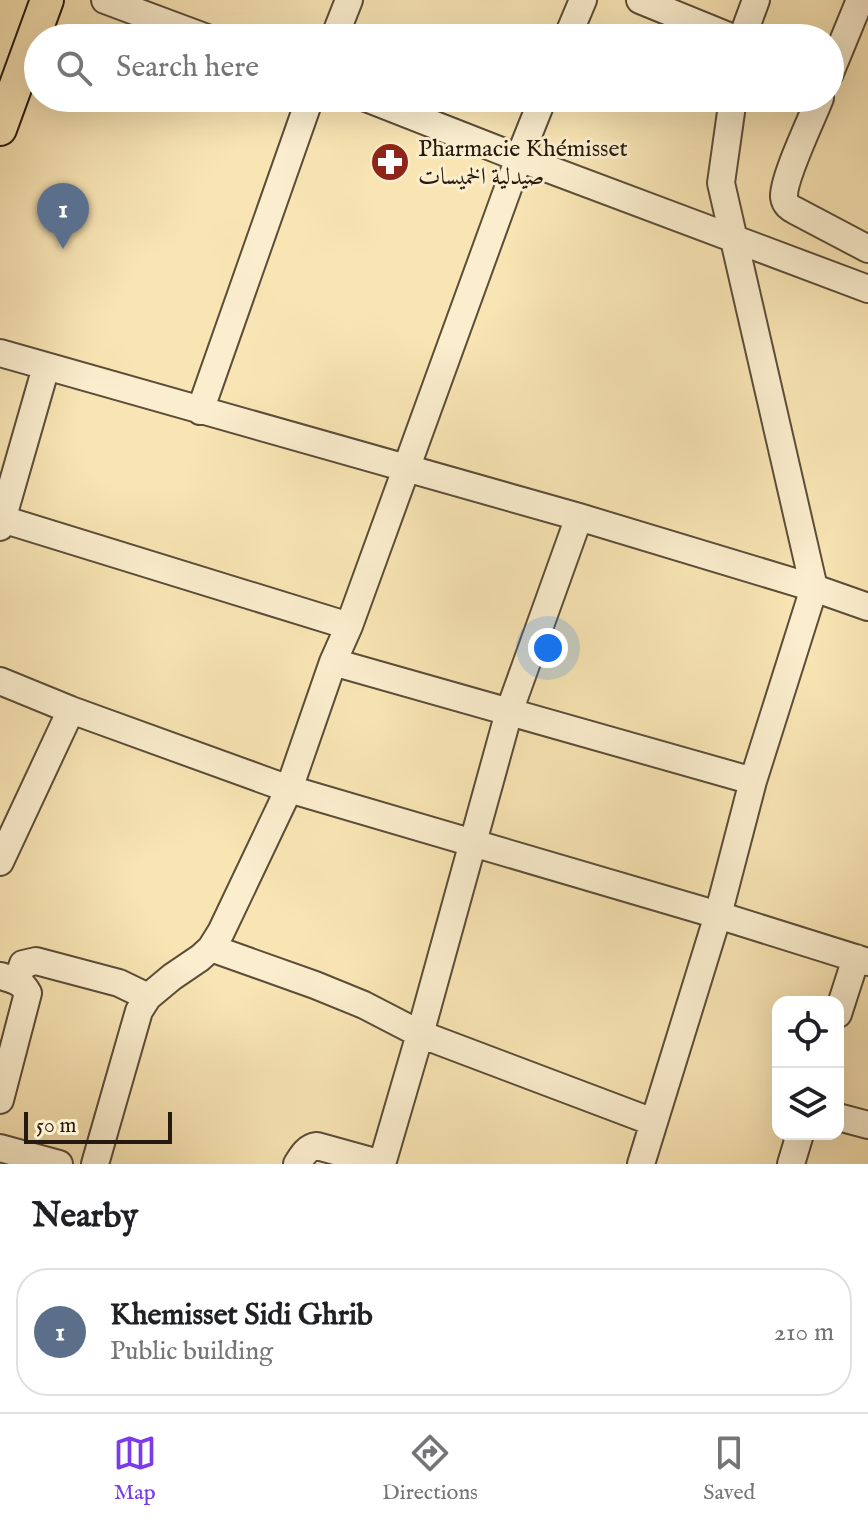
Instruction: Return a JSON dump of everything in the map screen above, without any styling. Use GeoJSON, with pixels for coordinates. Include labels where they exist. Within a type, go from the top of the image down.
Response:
{"type":"FeatureCollection","features":[{"type":"Feature","properties":{"kind":"main road"},"geometry":{"type":"LineString","coordinates":[[38,24],[47,0]]}},
{"type":"Feature","properties":{"kind":"main road"},"geometry":{"type":"LineString","coordinates":[[0,129],[24,63]]}},
{"type":"Feature","properties":{"kind":"street"},"geometry":{"type":"LineString","coordinates":[[105,0],[169,24]]}},
{"type":"Feature","properties":{"kind":"street"},"geometry":{"type":"LineString","coordinates":[[340,24],[349,0]]}},
{"type":"Feature","properties":{"kind":"street"},"geometry":{"type":"LineString","coordinates":[[573,24],[583,0]]}},
{"type":"Feature","properties":{"kind":"street"},"geometry":{"type":"LineString","coordinates":[[640,0],[699,24]]}},
{"type":"Feature","properties":{"kind":"street"},"geometry":{"type":"LineString","coordinates":[[747,24],[756,0]]}},
{"type":"Feature","properties":{"kind":"street"},"geometry":{"type":"LineString","coordinates":[[844,39],[860,0]]}},
{"type":"Feature","properties":{"kind":"street"},"geometry":{"type":"LineString","coordinates":[[200,411],[305,112]]}},
{"type":"Feature","properties":{"kind":"street"},"geometry":{"type":"LineString","coordinates":[[402,112],[868,289]]}},
{"type":"Feature","properties":{"kind":"street"},"geometry":{"type":"LineString","coordinates":[[95,1164],[139,1011],[148,997],[211,948],[289,789],[333,662],[349,626],[537,112]]}},
{"type":"Feature","properties":{"kind":"street"},"geometry":{"type":"LineString","coordinates":[[641,1164],[718,915],[753,781],[814,588],[721,183],[731,112]]}},
{"type":"Feature","properties":{"kind":"street"},"geometry":{"type":"LineString","coordinates":[[814,112],[788,175],[784,198],[786,204],[868,249]]}},
{"type":"Feature","properties":{"kind":"street"},"geometry":{"type":"LineString","coordinates":[[0,353],[579,517],[868,607]]}},
{"type":"Feature","properties":{"kind":"street"},"geometry":{"type":"LineString","coordinates":[[46,367],[1,523],[349,626]]}},
{"type":"Feature","properties":{"kind":"street"},"geometry":{"type":"LineString","coordinates":[[297,1164],[305,1152],[317,1146],[382,1164],[509,712],[579,517]]}},
{"type":"Feature","properties":{"kind":"street"},"geometry":{"type":"LineString","coordinates":[[333,662],[753,781]]}},
{"type":"Feature","properties":{"kind":"street"},"geometry":{"type":"LineString","coordinates":[[0,681],[289,789],[862,960],[844,1000]]}},
{"type":"Feature","properties":{"kind":"street"},"geometry":{"type":"LineString","coordinates":[[0,862],[71,710]]}},
{"type":"Feature","properties":{"kind":"street"},"geometry":{"type":"LineString","coordinates":[[211,948],[315,985],[364,1005],[420,1034],[653,1122]]}},
{"type":"Feature","properties":{"kind":"street"},"geometry":{"type":"LineString","coordinates":[[0,1100],[28,993],[24,986],[8,978],[23,964],[36,961],[119,983],[148,997]]}},
{"type":"Feature","properties":{"kind":"street"},"geometry":{"type":"LineString","coordinates":[[844,1119],[868,1125]]}},
{"type":"Feature","properties":{"kind":"street"},"geometry":{"type":"LineString","coordinates":[[791,1164],[798,1140]]}},
{"type":"Feature","properties":{"kind":"street"},"geometry":{"type":"LineString","coordinates":[[13,1155],[59,1164]]}},
{"type":"Feature","properties":{"kind":"place","name":"Pharmacie Khémisset صيدلية الخميسات"},"geometry":{"type":"Point","coordinates":[390,162]}},
{"type":"Feature","properties":{"kind":"place","name":"Khemisset Sidi Ghrib"},"geometry":{"type":"Point","coordinates":[63,249]}}]}
